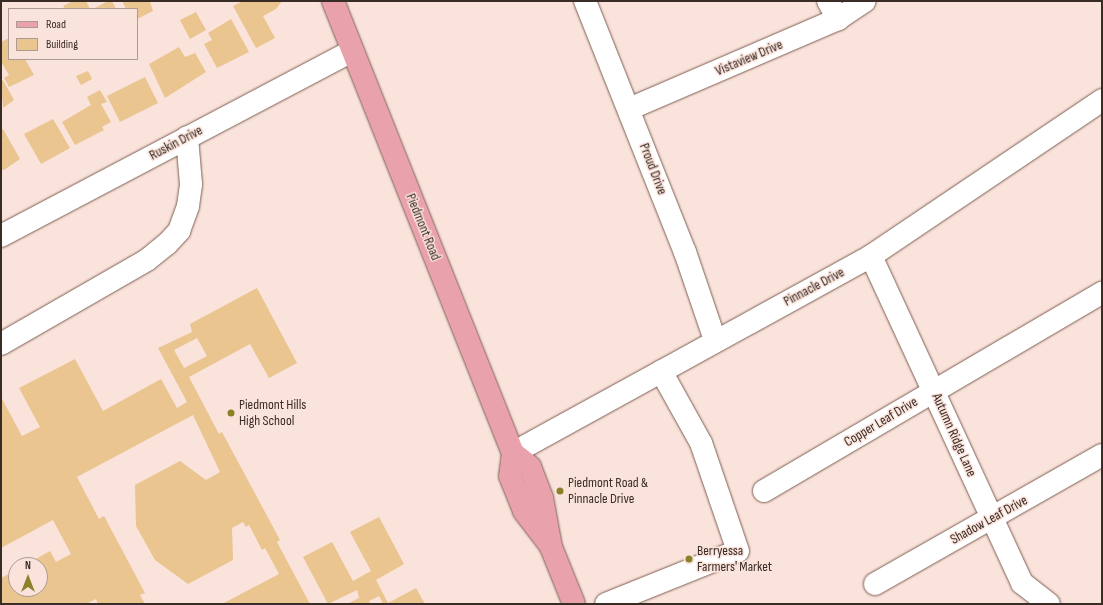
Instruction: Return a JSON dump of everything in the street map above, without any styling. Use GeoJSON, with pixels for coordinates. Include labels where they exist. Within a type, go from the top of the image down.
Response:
{"type":"FeatureCollection","features":[{"type":"Feature","properties":{"kind":"main road","name":"Piedmont Road"},"geometry":{"type":"LineString","coordinates":[[333,1],[513,453],[530,467],[540,492],[544,503],[551,547],[574,604]]}},
{"type":"Feature","properties":{"kind":"street","name":"Proud Drive"},"geometry":{"type":"LineString","coordinates":[[585,1],[630,109],[686,252],[715,340]]}},
{"type":"Feature","properties":{"kind":"street","name":"Vistaview Drive"},"geometry":{"type":"LineString","coordinates":[[630,109],[833,10],[865,1]]}},
{"type":"Feature","properties":{"kind":"street","name":"Ruskin Drive"},"geometry":{"type":"LineString","coordinates":[[1,236],[352,51]]}},
{"type":"Feature","properties":{"kind":"street","name":"Pinnacle Drive"},"geometry":{"type":"LineString","coordinates":[[513,453],[715,340],[871,256],[1102,100]]}},
{"type":"Feature","properties":{"kind":"street"},"geometry":{"type":"LineString","coordinates":[[1,344],[147,260],[167,244],[179,231],[188,206],[191,184],[187,137]]}},
{"type":"Feature","properties":{"kind":"street","name":"Autumn Ridge Lane"},"geometry":{"type":"LineString","coordinates":[[871,256],[1022,583],[1049,604]]}},
{"type":"Feature","properties":{"kind":"street","name":"Copper Leaf Drive"},"geometry":{"type":"LineString","coordinates":[[764,491],[1102,293]]}},
{"type":"Feature","properties":{"kind":"street"},"geometry":{"type":"LineString","coordinates":[[606,604],[649,596],[738,551],[701,443],[661,371]]}},
{"type":"Feature","properties":{"kind":"street","name":"Shadow Leaf Drive"},"geometry":{"type":"LineString","coordinates":[[875,584],[1102,456]]}},
{"type":"Feature","properties":{"kind":"building"},"geometry":{"type":"Polygon","coordinates":[[[73,1],[86,1],[90,8],[64,8],[63,6],[73,1]]]}},
{"type":"Feature","properties":{"kind":"building"},"geometry":{"type":"Polygon","coordinates":[[[108,1],[112,1],[116,8],[95,8],[108,1]]]}},
{"type":"Feature","properties":{"kind":"building"},"geometry":{"type":"Polygon","coordinates":[[[122,1],[152,1],[150,2],[153,11],[138,18],[138,8],[126,8],[122,1]]]}},
{"type":"Feature","properties":{"kind":"building"},"geometry":{"type":"Polygon","coordinates":[[[243,1],[282,1],[276,9],[263,16],[275,38],[256,48],[233,6],[243,1]]]}},
{"type":"Feature","properties":{"kind":"building"},"geometry":{"type":"Polygon","coordinates":[[[196,12],[206,30],[190,39],[180,20],[196,12]]]}},
{"type":"Feature","properties":{"kind":"building"},"geometry":{"type":"Polygon","coordinates":[[[231,19],[249,52],[217,68],[204,44],[212,40],[208,33],[231,19]]]}},
{"type":"Feature","properties":{"kind":"building"},"geometry":{"type":"Polygon","coordinates":[[[8,38],[8,60],[26,60],[34,75],[9,87],[4,78],[9,75],[1,62],[1,42],[8,38]]]}},
{"type":"Feature","properties":{"kind":"building"},"geometry":{"type":"Polygon","coordinates":[[[179,47],[185,57],[195,53],[206,72],[165,98],[149,64],[179,47]]]}},
{"type":"Feature","properties":{"kind":"building"},"geometry":{"type":"Polygon","coordinates":[[[88,71],[92,79],[81,85],[76,76],[88,71]]]}},
{"type":"Feature","properties":{"kind":"building"},"geometry":{"type":"Polygon","coordinates":[[[145,77],[158,103],[120,122],[107,96],[145,77]]]}},
{"type":"Feature","properties":{"kind":"building"},"geometry":{"type":"Polygon","coordinates":[[[3,80],[14,100],[3,108],[1,81],[3,80]]]}},
{"type":"Feature","properties":{"kind":"building"},"geometry":{"type":"Polygon","coordinates":[[[100,90],[107,102],[101,104],[111,122],[102,127],[104,130],[75,145],[62,122],[91,105],[87,97],[100,90]]]}},
{"type":"Feature","properties":{"kind":"building"},"geometry":{"type":"Polygon","coordinates":[[[53,119],[70,148],[41,164],[24,134],[53,119]]]}},
{"type":"Feature","properties":{"kind":"building"},"geometry":{"type":"Polygon","coordinates":[[[3,129],[20,159],[4,170],[1,169],[1,130],[3,129]]]}},
{"type":"Feature","properties":{"kind":"building"},"geometry":{"type":"Polygon","coordinates":[[[257,288],[297,363],[269,378],[250,344],[189,377],[219,434],[222,432],[280,540],[277,542],[310,604],[222,604],[279,574],[265,548],[262,550],[249,525],[246,527],[243,522],[232,528],[233,560],[188,584],[155,560],[136,526],[135,485],[180,461],[206,480],[220,472],[193,415],[77,477],[99,519],[104,516],[145,593],[140,595],[145,604],[98,604],[96,599],[86,604],[1,604],[1,578],[8,574],[8,597],[48,597],[48,557],[39,557],[50,551],[56,562],[71,554],[53,520],[1,548],[1,397],[22,436],[40,427],[19,388],[75,359],[103,411],[161,379],[177,408],[187,402],[158,348],[192,332],[190,324],[257,288]],[[197,338],[174,350],[184,368],[207,356],[197,338]]]}},
{"type":"Feature","properties":{"kind":"building"},"geometry":{"type":"Polygon","coordinates":[[[379,517],[404,564],[376,580],[388,603],[416,588],[425,604],[383,604],[379,596],[369,601],[371,604],[347,604],[359,598],[357,590],[328,604],[303,557],[332,542],[353,581],[371,571],[350,532],[379,517]]]}},
{"type":"Feature","properties":{"kind":"place","name":"Piedmont Hills High School"},"geometry":{"type":"Point","coordinates":[231,413]}},
{"type":"Feature","properties":{"kind":"place","name":"Piedmont Road & Pinnacle Drive"},"geometry":{"type":"Point","coordinates":[560,491]}},
{"type":"Feature","properties":{"kind":"place","name":"Berryessa Farmers' Market"},"geometry":{"type":"Point","coordinates":[689,559]}}]}
